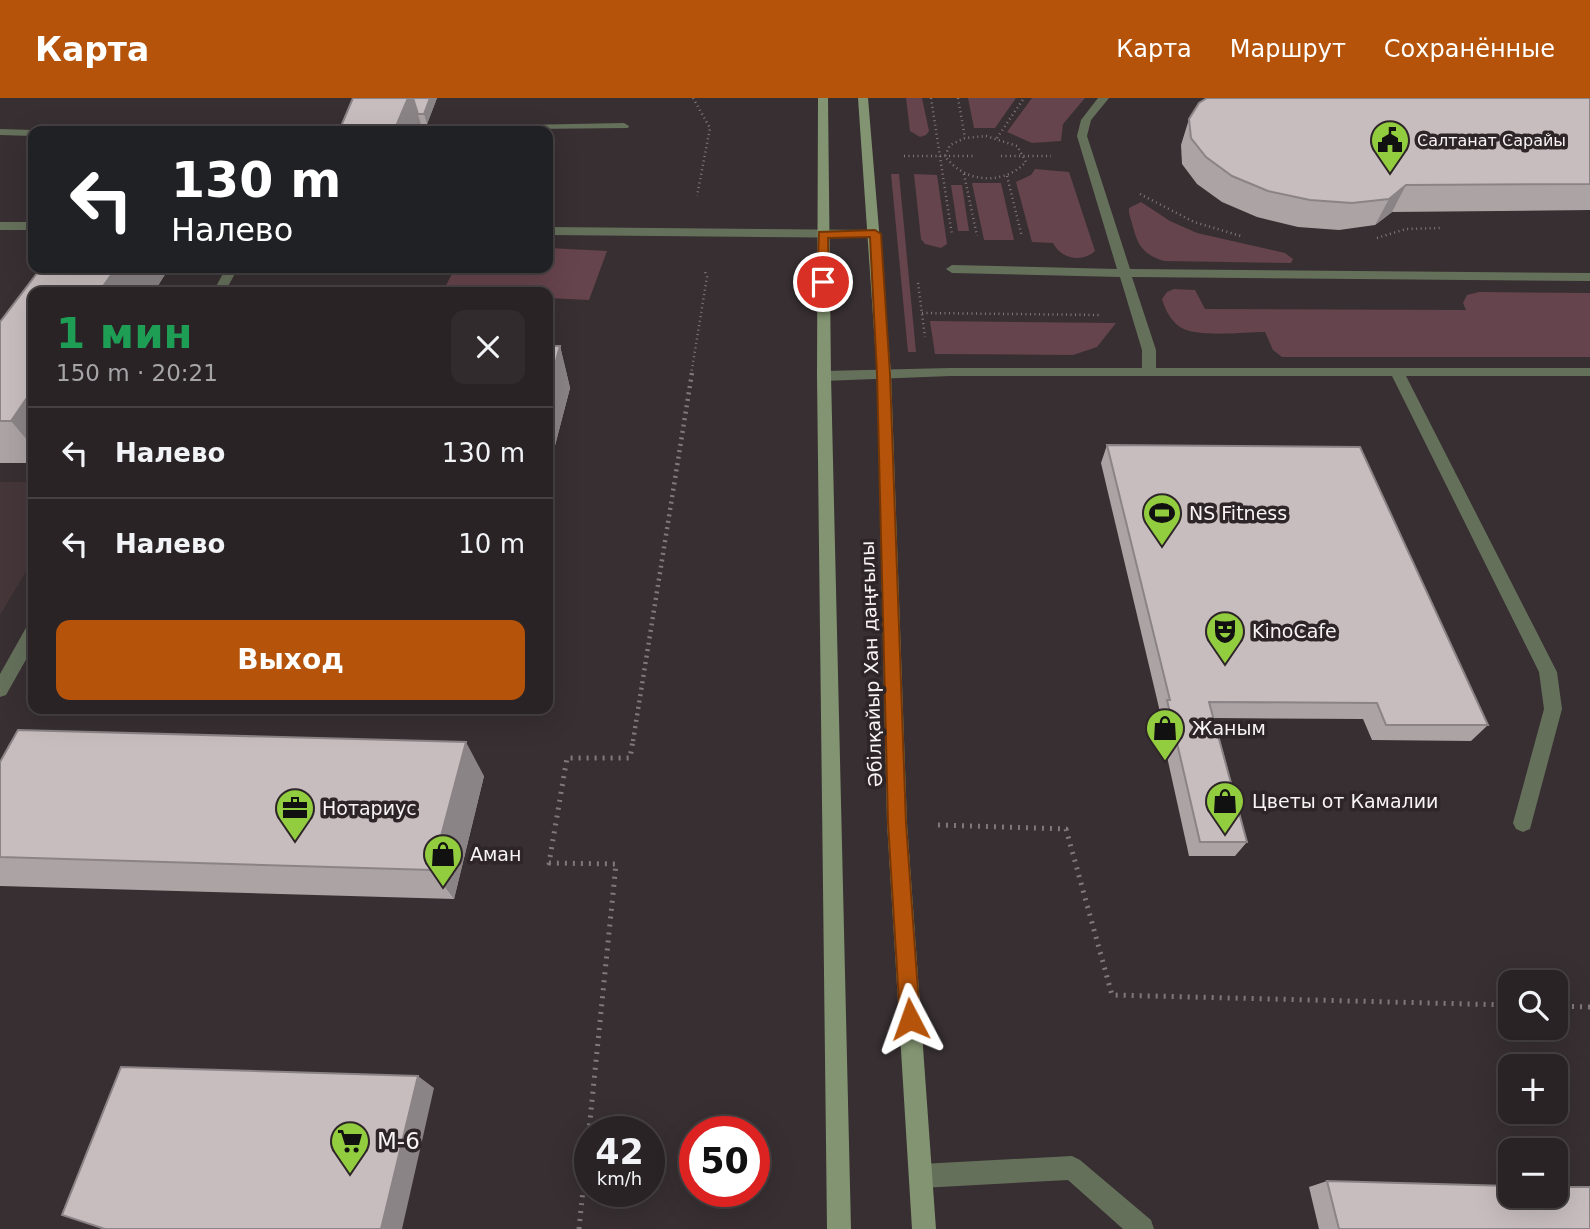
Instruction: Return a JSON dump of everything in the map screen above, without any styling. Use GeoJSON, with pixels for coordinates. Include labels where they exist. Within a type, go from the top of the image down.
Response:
{"type":"FeatureCollection","features":[{"type":"Feature","properties":{"kind":"main road","name":"Әбілқайыр Хан даңғылы"},"geometry":{"type":"LineString","coordinates":[[823,98],[824,376],[839,1229]]}},
{"type":"Feature","properties":{"kind":"main road","name":"Әбілқайыр Хан даңғылы"},"geometry":{"type":"LineString","coordinates":[[863,98],[884,374],[897,823],[924,1229]]}},
{"type":"Feature","properties":{"kind":"lane"},"geometry":{"type":"LineString","coordinates":[[1104,98],[1086,120],[1082,136],[1149,350],[1149,372]]}},
{"type":"Feature","properties":{"kind":"lane"},"geometry":{"type":"LineString","coordinates":[[553,127],[624,126]]}},
{"type":"Feature","properties":{"kind":"lane"},"geometry":{"type":"LineString","coordinates":[[0,132],[28,133]]}},
{"type":"Feature","properties":{"kind":"lane"},"geometry":{"type":"LineString","coordinates":[[0,226],[28,226]]}},
{"type":"Feature","properties":{"kind":"lane"},"geometry":{"type":"LineString","coordinates":[[553,230],[875,234]]}},
{"type":"Feature","properties":{"kind":"lane"},"geometry":{"type":"LineString","coordinates":[[952,269],[1590,277]]}},
{"type":"Feature","properties":{"kind":"lane"},"geometry":{"type":"LineString","coordinates":[[1395,371],[1548,672],[1553,709],[1522,823]]}},
{"type":"Feature","properties":{"kind":"lane"},"geometry":{"type":"LineString","coordinates":[[824,376],[1149,372],[1590,372]]}},
{"type":"Feature","properties":{"kind":"lane"},"geometry":{"type":"LineString","coordinates":[[0,690],[28,649]]}},
{"type":"Feature","properties":{"kind":"lane"},"geometry":{"type":"LineString","coordinates":[[921,1176],[1072,1168],[1142,1229]]}},
{"type":"Feature","properties":{"kind":"path"},"geometry":{"type":"LineString","coordinates":[[579,1229],[616,864],[549,863],[567,758],[630,758],[707,277],[690,232],[710,128],[693,98]]}},
{"type":"Feature","properties":{"kind":"path"},"geometry":{"type":"LineString","coordinates":[[931,98],[952,236]]}},
{"type":"Feature","properties":{"kind":"path"},"geometry":{"type":"LineString","coordinates":[[958,98],[965,138]]}},
{"type":"Feature","properties":{"kind":"path"},"geometry":{"type":"LineString","coordinates":[[997,138],[1024,98]]}},
{"type":"Feature","properties":{"kind":"path"},"geometry":{"type":"LineString","coordinates":[[965,138],[997,138],[1016,145],[1026,156],[1022,168],[1007,176],[986,178],[964,174],[948,163],[945,156],[950,145],[965,138]]}},
{"type":"Feature","properties":{"kind":"path"},"geometry":{"type":"LineString","coordinates":[[904,156],[975,156]]}},
{"type":"Feature","properties":{"kind":"path"},"geometry":{"type":"LineString","coordinates":[[1001,156],[1026,156]]}},
{"type":"Feature","properties":{"kind":"path"},"geometry":{"type":"LineString","coordinates":[[964,174],[977,236],[965,236]]}},
{"type":"Feature","properties":{"kind":"path"},"geometry":{"type":"LineString","coordinates":[[1007,176],[1023,241]]}},
{"type":"Feature","properties":{"kind":"path"},"geometry":{"type":"LineString","coordinates":[[1138,192],[1194,222],[1252,239]]}},
{"type":"Feature","properties":{"kind":"path"},"geometry":{"type":"LineString","coordinates":[[1368,240],[1406,229],[1442,228]]}},
{"type":"Feature","properties":{"kind":"path"},"geometry":{"type":"LineString","coordinates":[[922,313],[1106,315]]}},
{"type":"Feature","properties":{"kind":"path"},"geometry":{"type":"LineString","coordinates":[[897,823],[1066,829],[1112,995],[1498,1005]]}},
{"type":"Feature","properties":{"kind":"path"},"geometry":{"type":"LineString","coordinates":[[1568,1006],[1590,1007]]}},
{"type":"Feature","properties":{"kind":"shaded area"},"geometry":{"type":"Polygon","coordinates":[[[906,98],[922,98],[929,131],[926,135],[920,137],[910,131],[906,98]]]}},
{"type":"Feature","properties":{"kind":"shaded area"},"geometry":{"type":"Polygon","coordinates":[[[968,98],[1016,98],[995,128],[974,128],[968,98]]]}},
{"type":"Feature","properties":{"kind":"shaded area"},"geometry":{"type":"Polygon","coordinates":[[[1032,98],[1085,98],[1063,124],[1061,141],[1032,143],[1007,132],[1032,98]]]}},
{"type":"Feature","properties":{"kind":"shaded area"},"geometry":{"type":"Polygon","coordinates":[[[1035,169],[1069,172],[1095,251],[1090,255],[1072,258],[1061,253],[1053,243],[1032,242],[1016,182],[1031,175],[1035,169]]]}},
{"type":"Feature","properties":{"kind":"shaded area"},"geometry":{"type":"Polygon","coordinates":[[[891,174],[899,174],[916,352],[908,352],[891,174]]]}},
{"type":"Feature","properties":{"kind":"shaded area"},"geometry":{"type":"Polygon","coordinates":[[[914,174],[937,175],[947,244],[941,248],[925,244],[921,239],[914,174]]]}},
{"type":"Feature","properties":{"kind":"shaded area"},"geometry":{"type":"Polygon","coordinates":[[[972,183],[1001,183],[1014,240],[984,240],[972,183]]]}},
{"type":"Feature","properties":{"kind":"shaded area"},"geometry":{"type":"Polygon","coordinates":[[[951,185],[962,185],[969,231],[958,231],[951,185]]]}},
{"type":"Feature","properties":{"kind":"shaded area"},"geometry":{"type":"Polygon","coordinates":[[[1141,202],[1170,221],[1197,233],[1285,253],[1293,259],[1291,263],[1164,261],[1143,249],[1136,237],[1129,208],[1141,202]]]}},
{"type":"Feature","properties":{"kind":"shaded area"},"geometry":{"type":"Polygon","coordinates":[[[553,248],[607,251],[589,300],[553,298],[553,287],[445,287],[452,273],[553,273],[553,248]]]}},
{"type":"Feature","properties":{"kind":"shaded area"},"geometry":{"type":"Polygon","coordinates":[[[1174,289],[1195,290],[1205,309],[1466,310],[1463,303],[1467,295],[1479,292],[1590,293],[1590,357],[1282,357],[1273,350],[1265,332],[1209,333],[1180,327],[1168,314],[1162,299],[1167,292],[1174,289]]]}},
{"type":"Feature","properties":{"kind":"shaded area"},"geometry":{"type":"Polygon","coordinates":[[[930,321],[1116,323],[1097,347],[1073,355],[935,354],[930,321]]]}},
{"type":"Feature","properties":{"kind":"shaded area"},"geometry":{"type":"Polygon","coordinates":[[[0,482],[28,482],[28,568],[0,615],[0,482]]]}},
{"type":"Feature","properties":{"kind":"building"},"geometry":{"type":"Polygon","coordinates":[[[353,98],[408,98],[396,126],[341,126],[353,98]]]}},
{"type":"Feature","properties":{"kind":"building"},"geometry":{"type":"Polygon","coordinates":[[[413,98],[430,98],[424,114],[418,114],[413,98]]]}},
{"type":"Feature","properties":{"kind":"building","name":"Салтанат Сарайы"},"geometry":{"type":"Polygon","coordinates":[[[1207,98],[1590,98],[1590,184],[1406,185],[1389,199],[1352,203],[1310,200],[1268,191],[1232,176],[1206,157],[1191,138],[1189,119],[1199,103],[1207,98]]]}},
{"type":"Feature","properties":{"kind":"building"},"geometry":{"type":"Polygon","coordinates":[[[37,273],[112,273],[103,287],[28,287],[28,396],[11,421],[0,421],[0,322],[37,273]]]}},
{"type":"Feature","properties":{"kind":"building"},"geometry":{"type":"Polygon","coordinates":[[[553,346],[560,346],[553,372],[553,346]]]}},
{"type":"Feature","properties":{"kind":"building"},"geometry":{"type":"Polygon","coordinates":[[[1107,445],[1360,447],[1488,725],[1386,725],[1377,703],[1209,702],[1247,842],[1200,842],[1167,700],[1170,700],[1107,445]]]}},
{"type":"Feature","properties":{"kind":"building"},"geometry":{"type":"Polygon","coordinates":[[[18,730],[466,742],[432,870],[0,857],[0,762],[18,730]]]}},
{"type":"Feature","properties":{"kind":"building"},"geometry":{"type":"Polygon","coordinates":[[[121,1067],[418,1076],[381,1229],[105,1229],[62,1215],[121,1067]]]}},
{"type":"Feature","properties":{"kind":"building"},"geometry":{"type":"Polygon","coordinates":[[[1327,1181],[1498,1186],[1498,1208],[1568,1208],[1568,1187],[1590,1187],[1590,1229],[1339,1229],[1327,1181]]]}},
{"type":"Feature","properties":{"kind":"place","name":"Салтанат Сарайы"},"geometry":{"type":"Point","coordinates":[1390,174]}},
{"type":"Feature","properties":{"kind":"place","name":"NS Fitness"},"geometry":{"type":"Point","coordinates":[1162,547]}},
{"type":"Feature","properties":{"kind":"place","name":"KinoCafe"},"geometry":{"type":"Point","coordinates":[1225,665]}},
{"type":"Feature","properties":{"kind":"place","name":"Жаным"},"geometry":{"type":"Point","coordinates":[1165,762]}},
{"type":"Feature","properties":{"kind":"place","name":"Цветы от Камалии"},"geometry":{"type":"Point","coordinates":[1225,835]}},
{"type":"Feature","properties":{"kind":"place","name":"Нотариус"},"geometry":{"type":"Point","coordinates":[295,842]}},
{"type":"Feature","properties":{"kind":"place","name":"Аман"},"geometry":{"type":"Point","coordinates":[443,888]}},
{"type":"Feature","properties":{"kind":"place","name":"M-6"},"geometry":{"type":"Point","coordinates":[350,1175]}},
{"type":"Feature","properties":{"kind":"route"},"geometry":{"type":"LineString","coordinates":[[823,282],[823,234],[875,234],[884,374],[897,823],[910,1019]]}}]}
